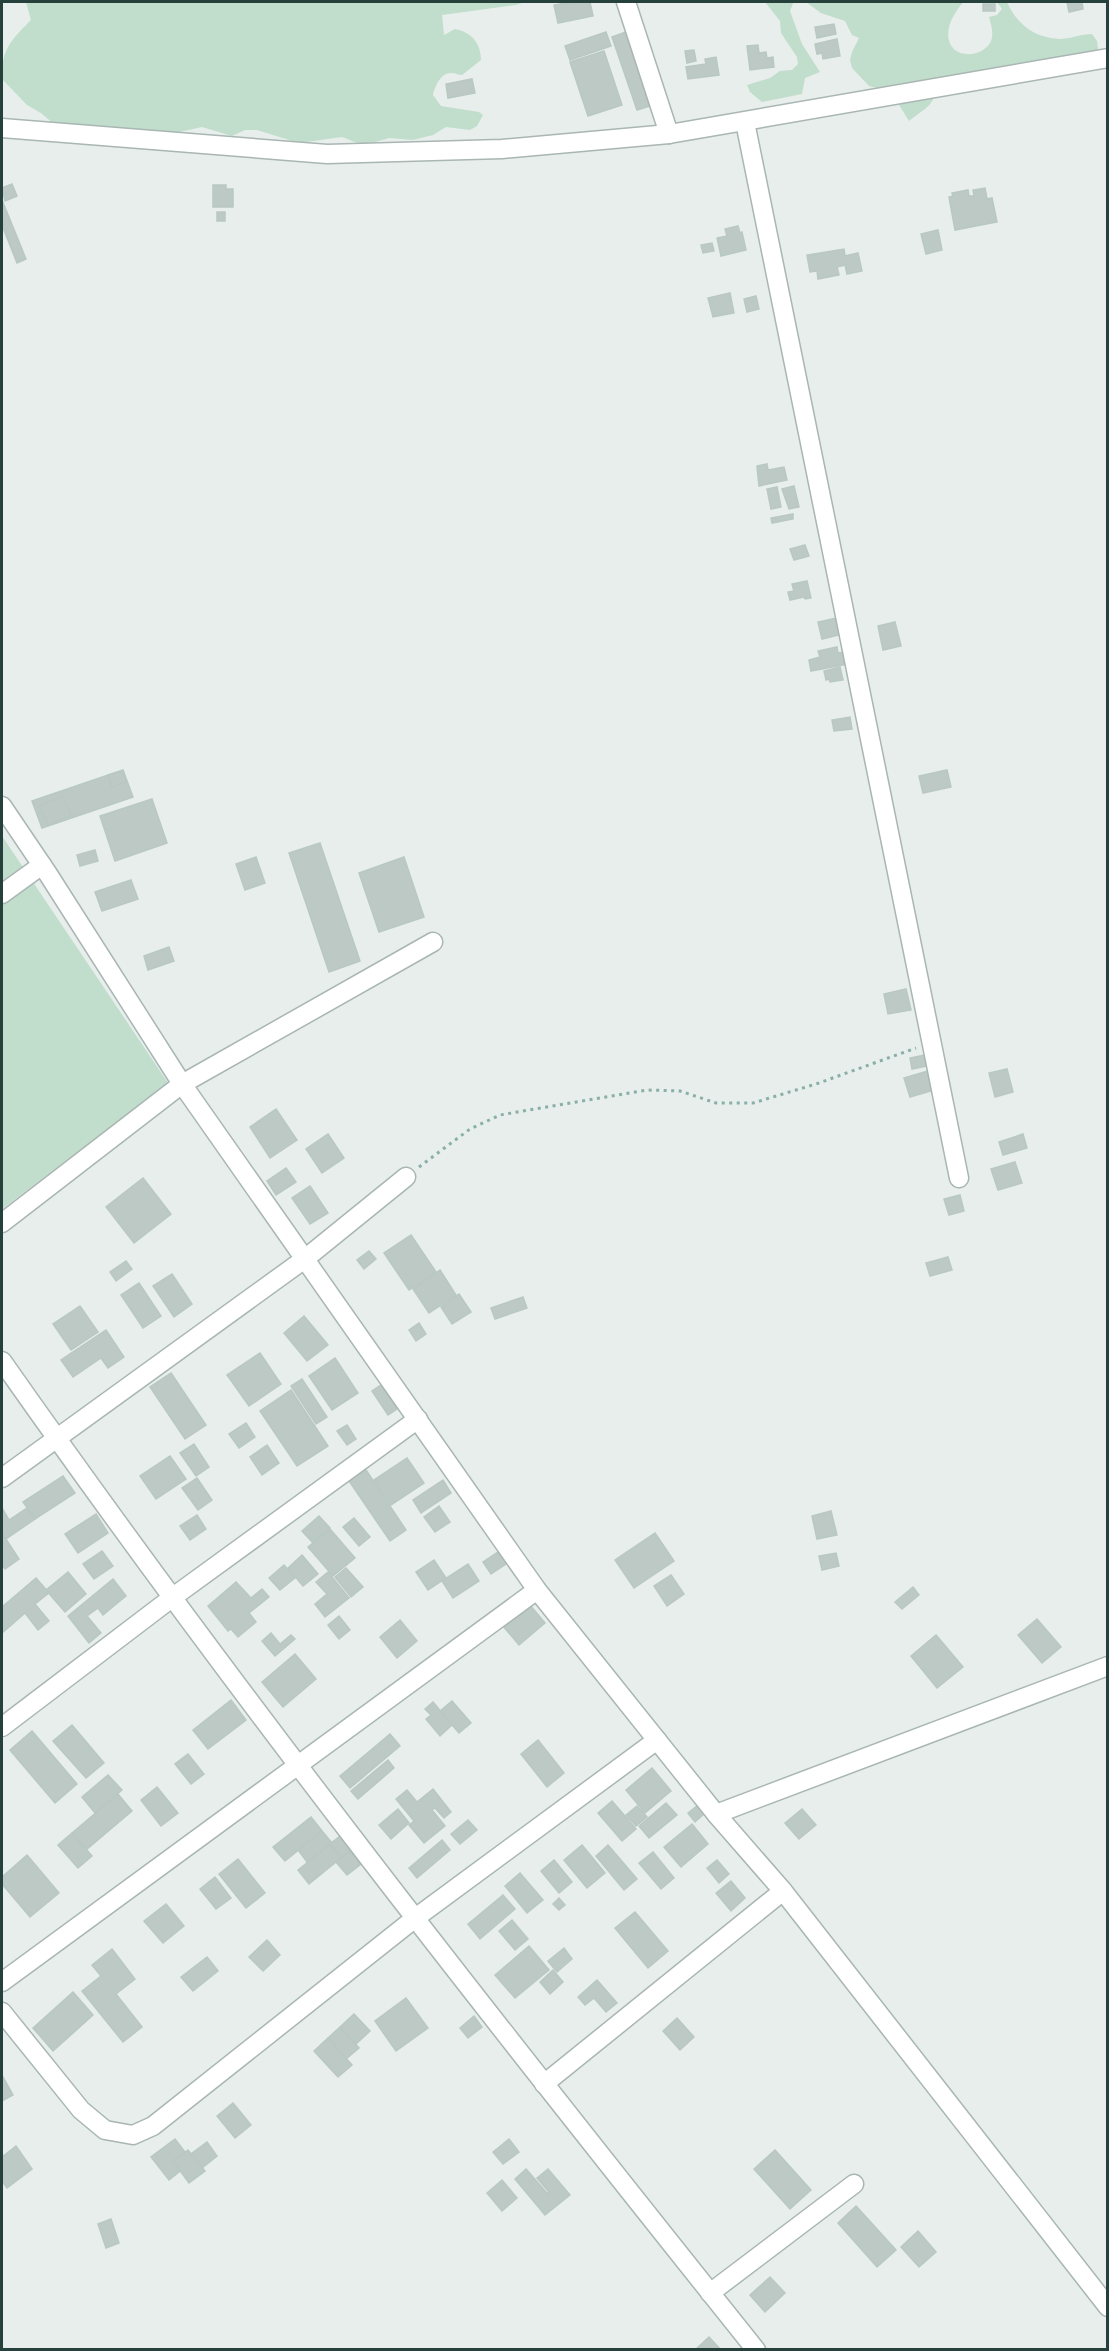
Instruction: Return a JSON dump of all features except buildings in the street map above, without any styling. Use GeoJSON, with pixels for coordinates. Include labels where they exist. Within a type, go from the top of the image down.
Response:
{"type":"FeatureCollection","features":[{"type":"Feature","properties":{"kind":"street"},"geometry":{"type":"LineString","coordinates":[[626,2],[669,135]]}},
{"type":"Feature","properties":{"kind":"street"},"geometry":{"type":"LineString","coordinates":[[2,128],[327,154],[502,149],[669,135],[1107,58]]}},
{"type":"Feature","properties":{"kind":"street"},"geometry":{"type":"LineString","coordinates":[[745,122],[959,1178]]}},
{"type":"Feature","properties":{"kind":"street"},"geometry":{"type":"LineString","coordinates":[[2,806],[182,1084],[537,1590],[716,1814],[783,1892],[1107,2307]]}},
{"type":"Feature","properties":{"kind":"street"},"geometry":{"type":"LineString","coordinates":[[2,894],[42,865]]}},
{"type":"Feature","properties":{"kind":"street"},"geometry":{"type":"LineString","coordinates":[[2,1223],[182,1084],[433,942]]}},
{"type":"Feature","properties":{"kind":"street"},"geometry":{"type":"LineString","coordinates":[[2,1478],[306,1258],[406,1177]]}},
{"type":"Feature","properties":{"kind":"street"},"geometry":{"type":"LineString","coordinates":[[2,1361],[297,1765],[414,1919],[756,2349]]}},
{"type":"Feature","properties":{"kind":"street"},"geometry":{"type":"LineString","coordinates":[[2,1727],[173,1597],[418,1419]]}},
{"type":"Feature","properties":{"kind":"street"},"geometry":{"type":"LineString","coordinates":[[2,1982],[537,1590]]}},
{"type":"Feature","properties":{"kind":"street"},"geometry":{"type":"LineString","coordinates":[[716,1814],[1107,1666]]}},
{"type":"Feature","properties":{"kind":"street"},"geometry":{"type":"LineString","coordinates":[[2,2013],[81,2110],[105,2130],[133,2135],[153,2126],[414,1919],[657,1740]]}},
{"type":"Feature","properties":{"kind":"street"},"geometry":{"type":"LineString","coordinates":[[544,2084],[783,1892]]}},
{"type":"Feature","properties":{"kind":"street"},"geometry":{"type":"LineString","coordinates":[[710,2293],[854,2184]]}},
{"type":"Feature","properties":{"kind":"path"},"geometry":{"type":"LineString","coordinates":[[406,1177],[470,1129],[500,1115],[647,1090],[680,1091],[716,1103],[753,1103],[816,1084],[931,1042]]}},
{"type":"Feature","properties":{"kind":"green space"},"geometry":{"type":"Polygon","coordinates":[[[26,2],[525,2],[442,15],[444,35],[455,29],[466,33],[477,44],[481,60],[462,75],[448,73],[442,77],[433,95],[441,106],[479,112],[483,115],[477,126],[470,130],[446,127],[433,135],[413,140],[389,138],[360,144],[342,137],[299,143],[257,130],[245,130],[232,136],[202,127],[161,136],[56,126],[27,105],[2,79],[5,53],[31,20],[26,2]]]}},
{"type":"Feature","properties":{"kind":"green space"},"geometry":{"type":"Polygon","coordinates":[[[765,2],[798,2],[793,3],[790,11],[802,44],[820,72],[805,78],[802,94],[762,102],[750,92],[747,85],[770,78],[780,71],[792,70],[798,64],[797,57],[781,33],[780,21],[765,2]]]}},
{"type":"Feature","properties":{"kind":"green space"},"geometry":{"type":"Polygon","coordinates":[[[806,2],[963,2],[950,24],[948,38],[951,46],[957,51],[972,54],[987,47],[992,38],[989,17],[997,15],[1002,9],[997,2],[1007,2],[1021,23],[1034,32],[1059,39],[1092,34],[1097,41],[1098,49],[1093,54],[936,91],[929,105],[909,121],[896,100],[884,90],[869,86],[852,68],[850,60],[859,38],[852,35],[845,21],[821,13],[806,2]]]}},
{"type":"Feature","properties":{"kind":"green space"},"geometry":{"type":"Polygon","coordinates":[[[2,836],[168,1083],[2,1209],[2,836]]]}}]}
